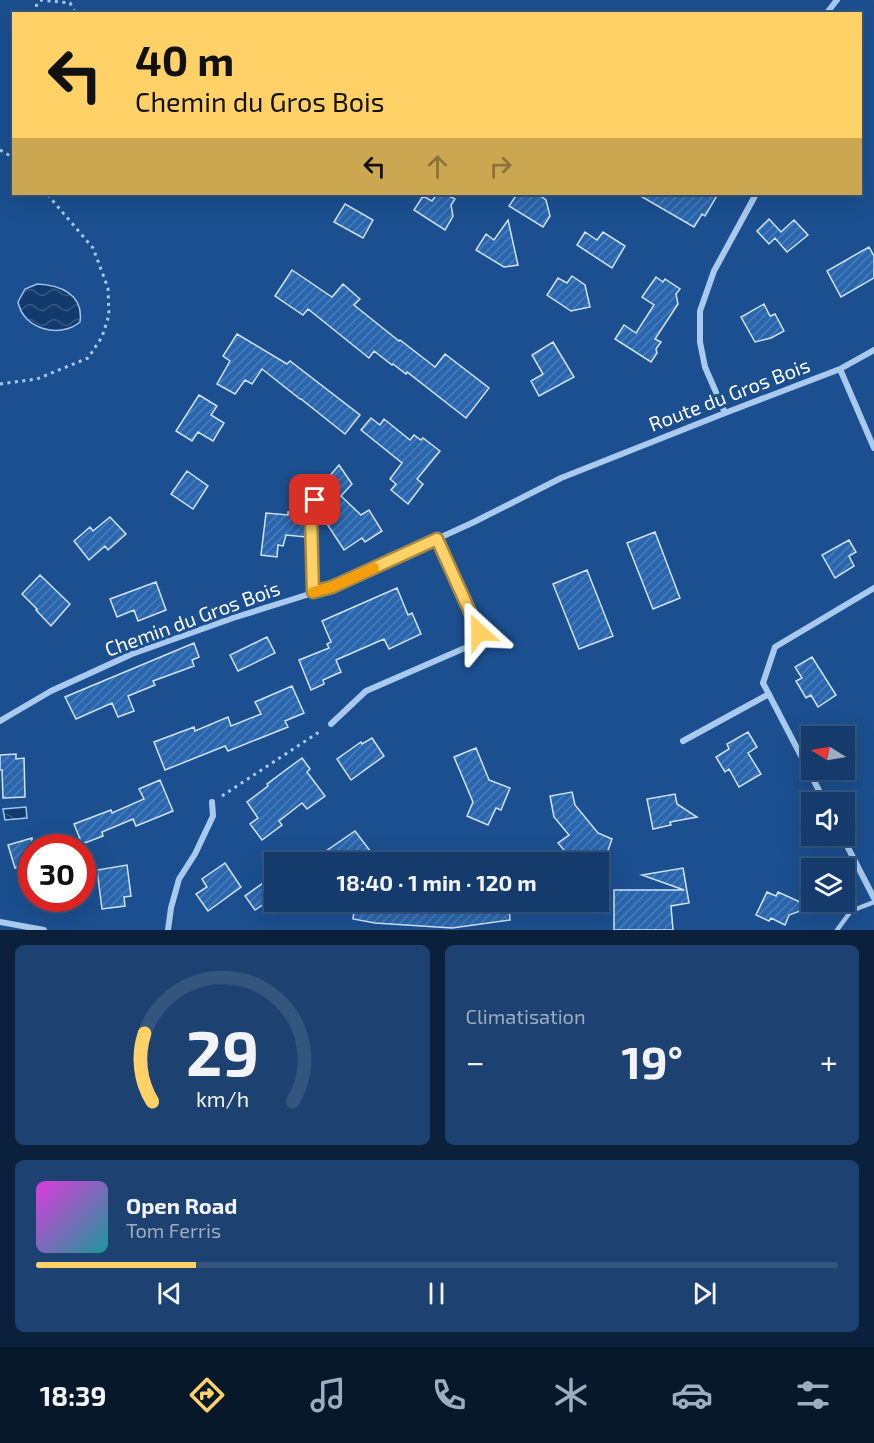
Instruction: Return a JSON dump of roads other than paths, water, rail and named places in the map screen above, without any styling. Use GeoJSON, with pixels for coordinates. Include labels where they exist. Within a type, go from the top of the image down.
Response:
{"type":"FeatureCollection","features":[{"type":"Feature","properties":{"kind":"street"},"geometry":{"type":"LineString","coordinates":[[828,12],[837,0]]}},
{"type":"Feature","properties":{"kind":"street"},"geometry":{"type":"LineString","coordinates":[[725,413],[705,367],[700,342],[700,311],[714,271],[755,195]]}},
{"type":"Feature","properties":{"kind":"street","name":"Route du Gros Bois"},"geometry":{"type":"LineString","coordinates":[[594,464],[840,369],[874,350]]}},
{"type":"Feature","properties":{"kind":"street"},"geometry":{"type":"LineString","coordinates":[[840,369],[874,448]]}},
{"type":"Feature","properties":{"kind":"street","name":"Chemin du Gros Bois"},"geometry":{"type":"LineString","coordinates":[[0,720],[51,691],[132,654],[233,618],[332,587],[594,464]]}},
{"type":"Feature","properties":{"kind":"street"},"geometry":{"type":"LineString","coordinates":[[313,592],[311,519],[315,500]]}},
{"type":"Feature","properties":{"kind":"street"},"geometry":{"type":"LineString","coordinates":[[331,724],[366,691],[474,644],[479,632],[437,539]]}},
{"type":"Feature","properties":{"kind":"street"},"geometry":{"type":"LineString","coordinates":[[820,792],[763,683],[775,647],[874,588]]}},
{"type":"Feature","properties":{"kind":"street"},"geometry":{"type":"LineString","coordinates":[[683,741],[769,694]]}},
{"type":"Feature","properties":{"kind":"street"},"geometry":{"type":"LineString","coordinates":[[168,930],[179,879],[195,854],[213,816],[212,802]]}},
{"type":"Feature","properties":{"kind":"street"},"geometry":{"type":"LineString","coordinates":[[847,846],[874,900]]}},
{"type":"Feature","properties":{"kind":"street"},"geometry":{"type":"LineString","coordinates":[[0,922],[44,930]]}},
{"type":"Feature","properties":{"kind":"lane"},"geometry":{"type":"LineString","coordinates":[[837,930],[851,911],[874,900]]}},
{"type":"Feature","properties":{"kind":"water"},"geometry":{"type":"Polygon","coordinates":[[[37,284],[54,286],[69,293],[78,304],[80,322],[63,330],[53,330],[35,325],[27,319],[18,302],[25,289],[37,284]]]}},
{"type":"Feature","properties":{"kind":"water"},"geometry":{"type":"Polygon","coordinates":[[[26,807],[27,818],[5,820],[3,809],[26,807]]]}}]}
